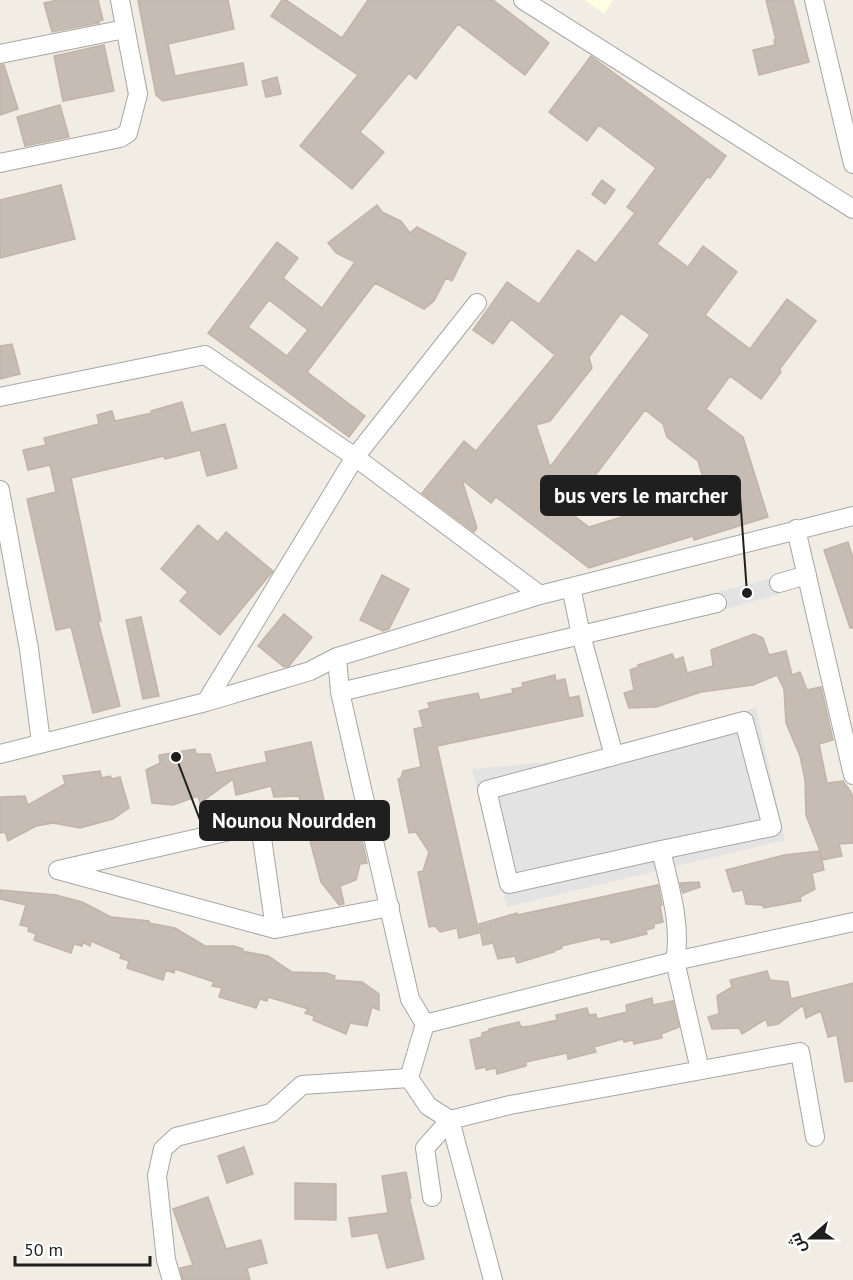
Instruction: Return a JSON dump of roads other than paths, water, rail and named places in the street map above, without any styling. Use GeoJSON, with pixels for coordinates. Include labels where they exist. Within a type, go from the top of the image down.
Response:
{"type":"FeatureCollection","features":[{"type":"Feature","properties":{"kind":"street"},"geometry":{"type":"LineString","coordinates":[[0,163],[120,138],[128,133],[138,94],[120,0]]}},
{"type":"Feature","properties":{"kind":"street"},"geometry":{"type":"LineString","coordinates":[[523,0],[853,209]]}},
{"type":"Feature","properties":{"kind":"street"},"geometry":{"type":"LineString","coordinates":[[814,0],[846,106],[853,164]]}},
{"type":"Feature","properties":{"kind":"street"},"geometry":{"type":"LineString","coordinates":[[0,54],[125,29]]}},
{"type":"Feature","properties":{"kind":"street"},"geometry":{"type":"LineString","coordinates":[[206,702],[355,457],[477,303]]}},
{"type":"Feature","properties":{"kind":"street"},"geometry":{"type":"LineString","coordinates":[[0,397],[205,355],[355,457],[540,595]]}},
{"type":"Feature","properties":{"kind":"street"},"geometry":{"type":"LineString","coordinates":[[0,490],[3,528],[29,649],[41,742]]}},
{"type":"Feature","properties":{"kind":"street"},"geometry":{"type":"LineString","coordinates":[[0,754],[206,702],[310,671],[337,657],[540,595],[853,516]]}},
{"type":"Feature","properties":{"kind":"street"},"geometry":{"type":"LineString","coordinates":[[796,529],[853,775]]}},
{"type":"Feature","properties":{"kind":"street"},"geometry":{"type":"LineString","coordinates":[[779,583],[807,576]]}},
{"type":"Feature","properties":{"kind":"street"},"geometry":{"type":"LineString","coordinates":[[571,587],[581,634],[614,756]]}},
{"type":"Feature","properties":{"kind":"street"},"geometry":{"type":"LineString","coordinates":[[340,692],[717,603]]}},
{"type":"Feature","properties":{"kind":"street"},"geometry":{"type":"LineString","coordinates":[[337,657],[340,692],[410,999],[425,1024],[409,1078]]}},
{"type":"Feature","properties":{"kind":"street"},"geometry":{"type":"LineString","coordinates":[[744,721],[772,827],[661,850],[509,884],[487,790],[744,721]]}},
{"type":"Feature","properties":{"kind":"street"},"geometry":{"type":"LineString","coordinates":[[275,930],[260,824],[58,870],[275,930],[390,907]]}},
{"type":"Feature","properties":{"kind":"street"},"geometry":{"type":"LineString","coordinates":[[661,850],[672,901],[678,946],[675,961],[700,1070]]}},
{"type":"Feature","properties":{"kind":"street"},"geometry":{"type":"LineString","coordinates":[[425,1024],[675,961],[853,922]]}},
{"type":"Feature","properties":{"kind":"street"},"geometry":{"type":"LineString","coordinates":[[432,1197],[425,1148],[450,1120],[510,1105],[800,1052],[815,1137]]}},
{"type":"Feature","properties":{"kind":"street"},"geometry":{"type":"LineString","coordinates":[[409,1078],[428,1106],[450,1120],[494,1280]]}},
{"type":"Feature","properties":{"kind":"street"},"geometry":{"type":"LineString","coordinates":[[172,1280],[166,1260],[157,1176],[163,1149],[176,1137],[271,1113],[302,1085],[409,1078]]}},
{"type":"Feature","properties":{"kind":"place","name":"bus vers le marcher"},"geometry":{"type":"Point","coordinates":[747,593]}},
{"type":"Feature","properties":{"kind":"place","name":"Nounou Nourdden"},"geometry":{"type":"Point","coordinates":[176,757]}}]}
